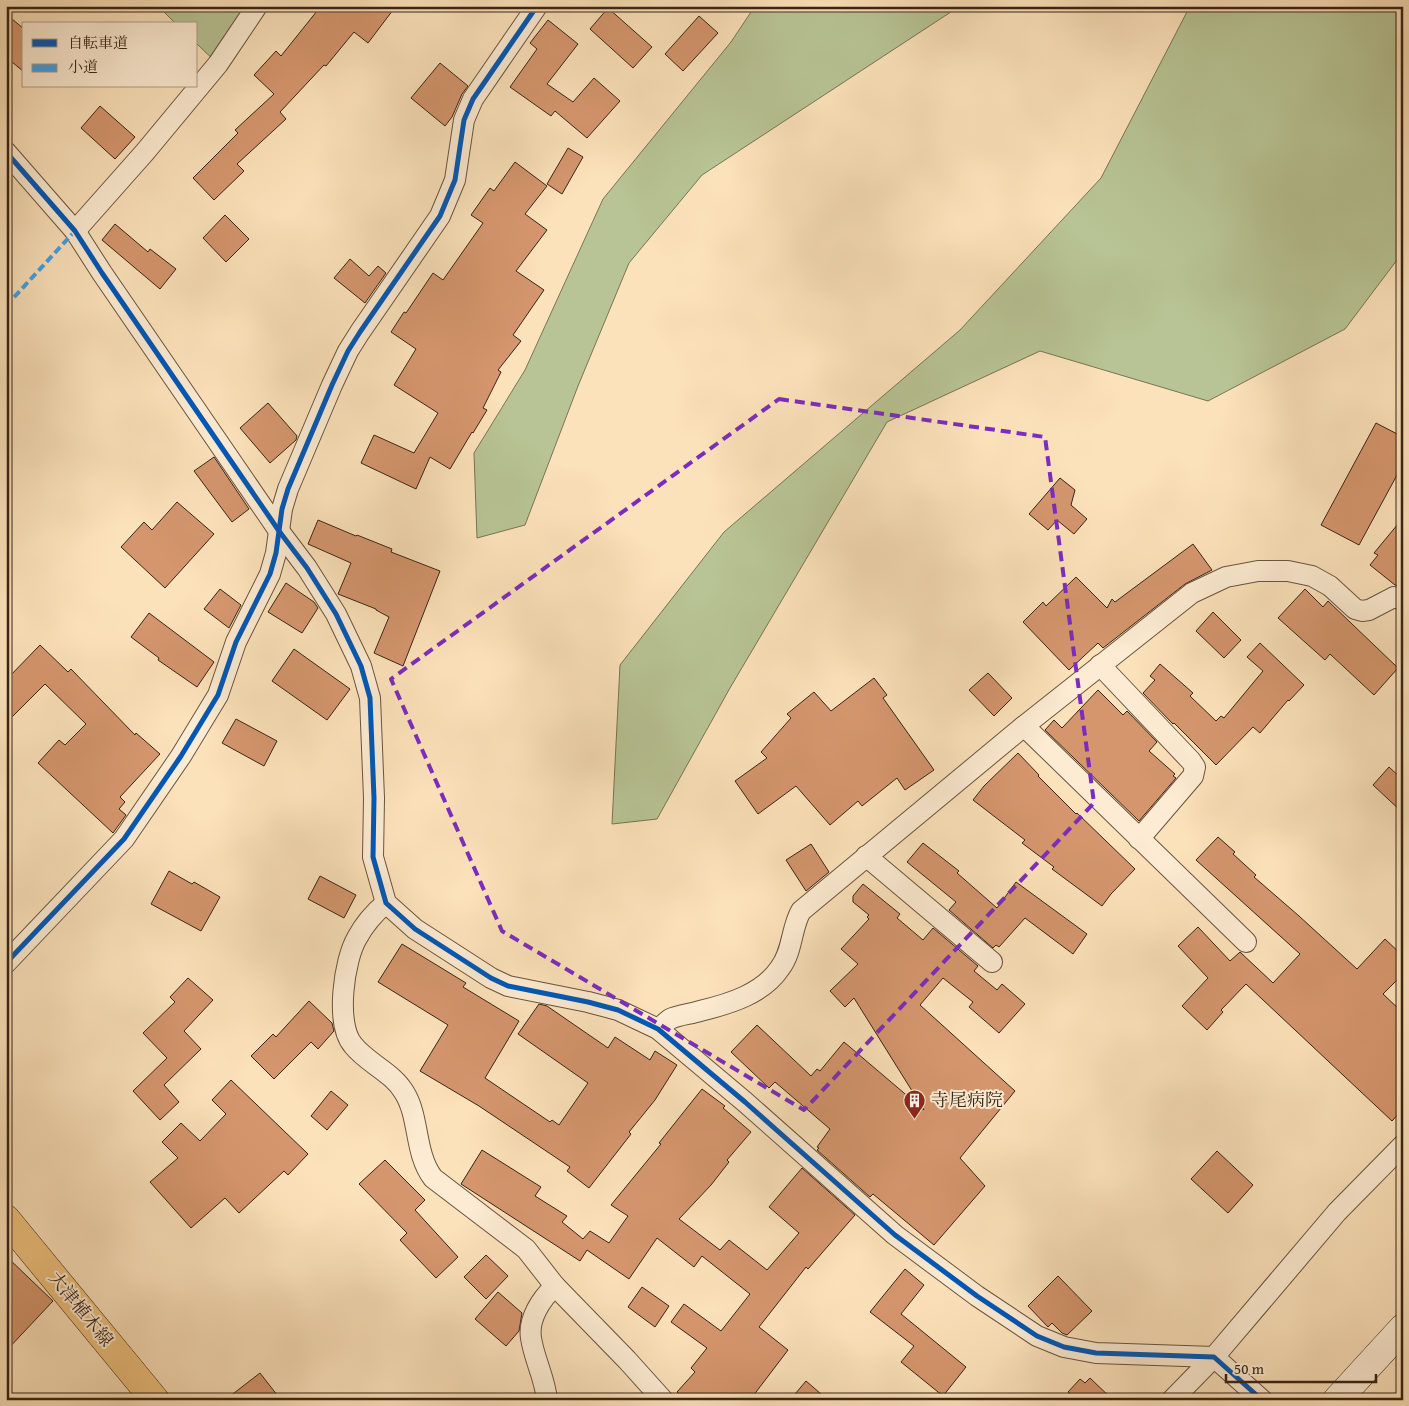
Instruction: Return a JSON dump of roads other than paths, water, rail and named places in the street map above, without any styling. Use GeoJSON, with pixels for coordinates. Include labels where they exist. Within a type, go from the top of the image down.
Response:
{"type":"FeatureCollection","features":[{"type":"Feature","properties":{"kind":"main road","name":"大津植木線"},"geometry":{"type":"LineString","coordinates":[[6,1219],[155,1400]]}},
{"type":"Feature","properties":{"kind":"street"},"geometry":{"type":"LineString","coordinates":[[75,231],[145,152],[218,64],[257,6]]}},
{"type":"Feature","properties":{"kind":"street"},"geometry":{"type":"LineString","coordinates":[[6,963],[124,839],[181,756],[218,695],[236,642],[270,574],[276,553],[282,509],[288,489],[344,359],[360,332],[440,216],[455,180],[464,120],[473,99],[537,6]]}},
{"type":"Feature","properties":{"kind":"street"},"geometry":{"type":"LineString","coordinates":[[6,152],[75,231],[279,531],[308,568],[336,614],[361,666],[370,698],[374,857],[386,903],[415,929],[491,978],[516,988],[618,1010],[658,1029],[745,1102],[895,1235],[977,1296],[1037,1336],[1064,1347],[1096,1353],[1214,1358],[1262,1400]]}},
{"type":"Feature","properties":{"kind":"street"},"geometry":{"type":"LineString","coordinates":[[658,1029],[671,1019],[718,1007],[757,990],[769,982],[781,968],[789,952],[801,910],[1024,726],[1192,593],[1226,578],[1258,571],[1288,571],[1312,576],[1330,586],[1355,609],[1362,611],[1369,610],[1394,596],[1403,600]]}},
{"type":"Feature","properties":{"kind":"street"},"geometry":{"type":"LineString","coordinates":[[1100,665],[1195,767],[1194,776],[1139,839]]}},
{"type":"Feature","properties":{"kind":"street"},"geometry":{"type":"LineString","coordinates":[[1024,726],[1246,942]]}},
{"type":"Feature","properties":{"kind":"street"},"geometry":{"type":"LineString","coordinates":[[866,856],[992,962]]}},
{"type":"Feature","properties":{"kind":"street"},"geometry":{"type":"LineString","coordinates":[[386,903],[370,916],[356,940],[347,970],[343,1007],[346,1033],[352,1045],[404,1091],[410,1106],[426,1169],[433,1178],[526,1249],[554,1286],[627,1360],[663,1400]]}},
{"type":"Feature","properties":{"kind":"street"},"geometry":{"type":"LineString","coordinates":[[1172,1400],[1214,1358],[1337,1212],[1403,1144]]}},
{"type":"Feature","properties":{"kind":"street"},"geometry":{"type":"LineString","coordinates":[[547,1400],[531,1337],[533,1318],[544,1296],[554,1286]]}},
{"type":"Feature","properties":{"kind":"street"},"geometry":{"type":"LineString","coordinates":[[1337,1400],[1403,1328]]}},
{"type":"Feature","properties":{"kind":"place","name":"寺尾病院"},"geometry":{"type":"Point","coordinates":[915,1119]}}]}
